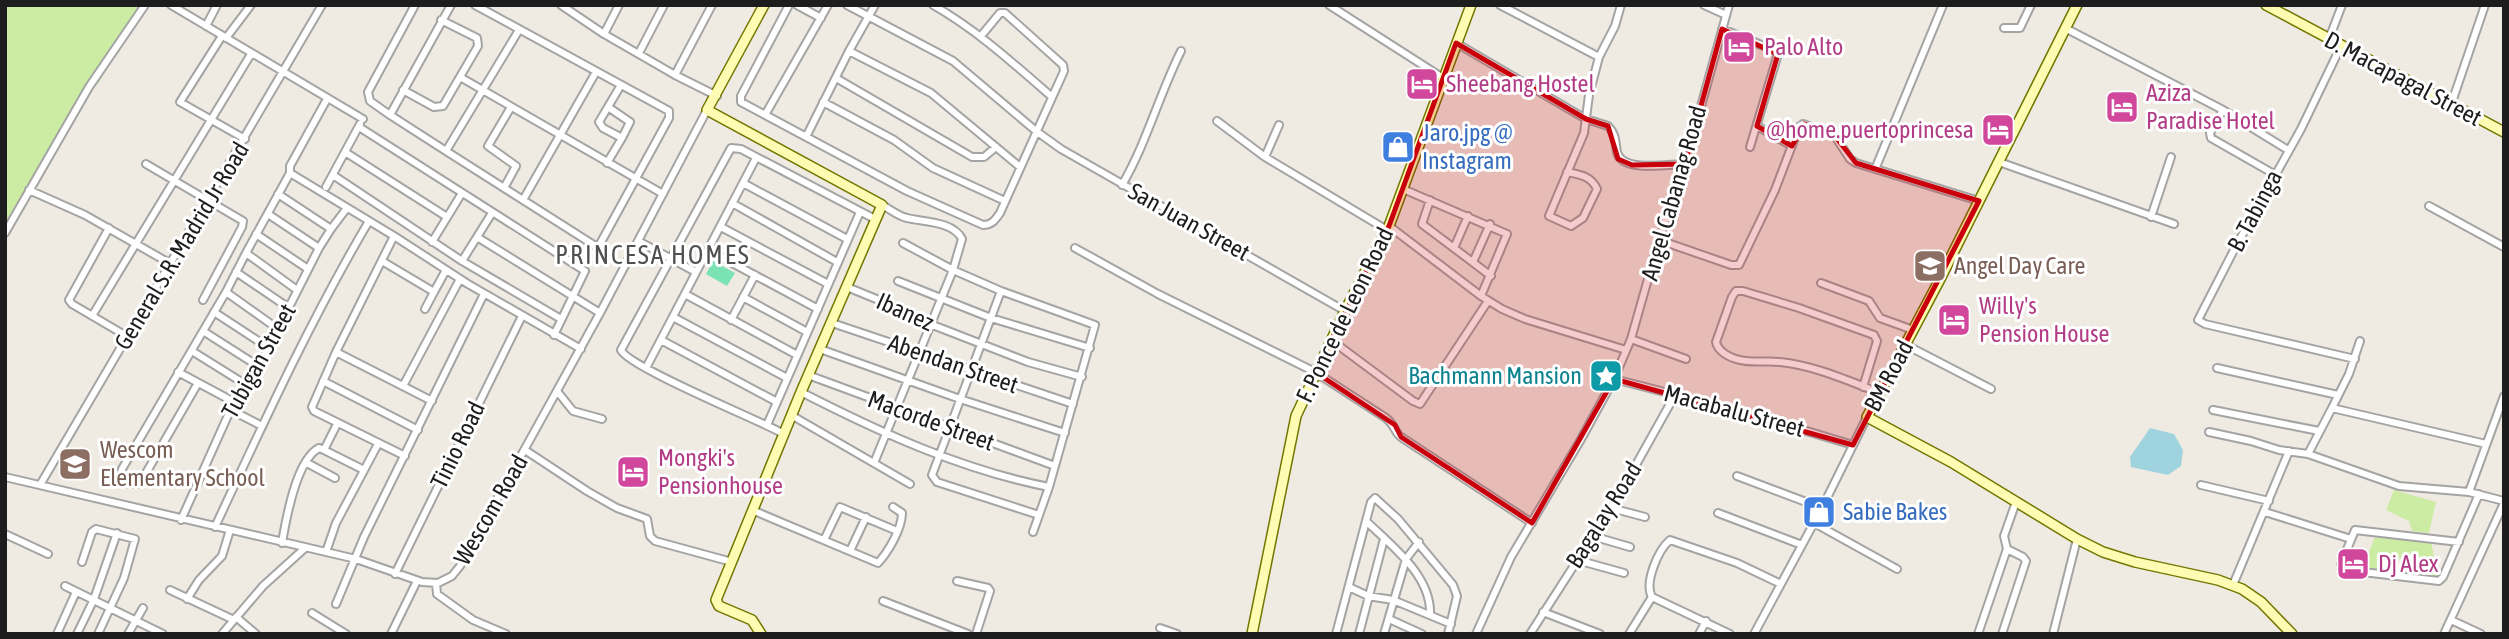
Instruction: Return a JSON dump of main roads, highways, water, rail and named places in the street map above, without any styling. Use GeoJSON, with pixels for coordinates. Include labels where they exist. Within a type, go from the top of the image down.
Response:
{"type":"FeatureCollection","features":[{"type":"Feature","properties":{"kind":"water"},"geometry":{"type":"Polygon","coordinates":[[[2150,428],[2174,434],[2183,450],[2181,466],[2168,475],[2131,467],[2130,457],[2150,428]]]}},
{"type":"Feature","properties":{"kind":"place","name":"Palo Alto"},"geometry":{"type":"Point","coordinates":[1739,47]}},
{"type":"Feature","properties":{"kind":"place","name":"Sheebang Hostel"},"geometry":{"type":"Point","coordinates":[1422,84]}},
{"type":"Feature","properties":{"kind":"place","name":"Aziza Paradise Hotel"},"geometry":{"type":"Point","coordinates":[2122,107]}},
{"type":"Feature","properties":{"kind":"place","name":"@home.puertoprincesa"},"geometry":{"type":"Point","coordinates":[1998,130]}},
{"type":"Feature","properties":{"kind":"place","name":"Jaro.jpg @ Instagram"},"geometry":{"type":"Point","coordinates":[1398,147]}},
{"type":"Feature","properties":{"kind":"place","name":"Angel Day Care"},"geometry":{"type":"Point","coordinates":[1930,266]}},
{"type":"Feature","properties":{"kind":"place","name":"Willy's Pension House"},"geometry":{"type":"Point","coordinates":[1954,320]}},
{"type":"Feature","properties":{"kind":"place","name":"Bachmann Mansion"},"geometry":{"type":"Point","coordinates":[1606,376]}},
{"type":"Feature","properties":{"kind":"place","name":"Wescom Elementary School"},"geometry":{"type":"Point","coordinates":[75,464]}},
{"type":"Feature","properties":{"kind":"place","name":"Mongki's Pensionhouse"},"geometry":{"type":"Point","coordinates":[633,472]}},
{"type":"Feature","properties":{"kind":"place","name":"Sabie Bakes"},"geometry":{"type":"Point","coordinates":[1819,512]}},
{"type":"Feature","properties":{"kind":"place","name":"Dj Alex"},"geometry":{"type":"Point","coordinates":[2353,564]}},
{"type":"Feature","properties":{"kind":"district","name":"PRINCESA HOMES"},"geometry":{"type":"Point","coordinates":[653,255]}}]}
